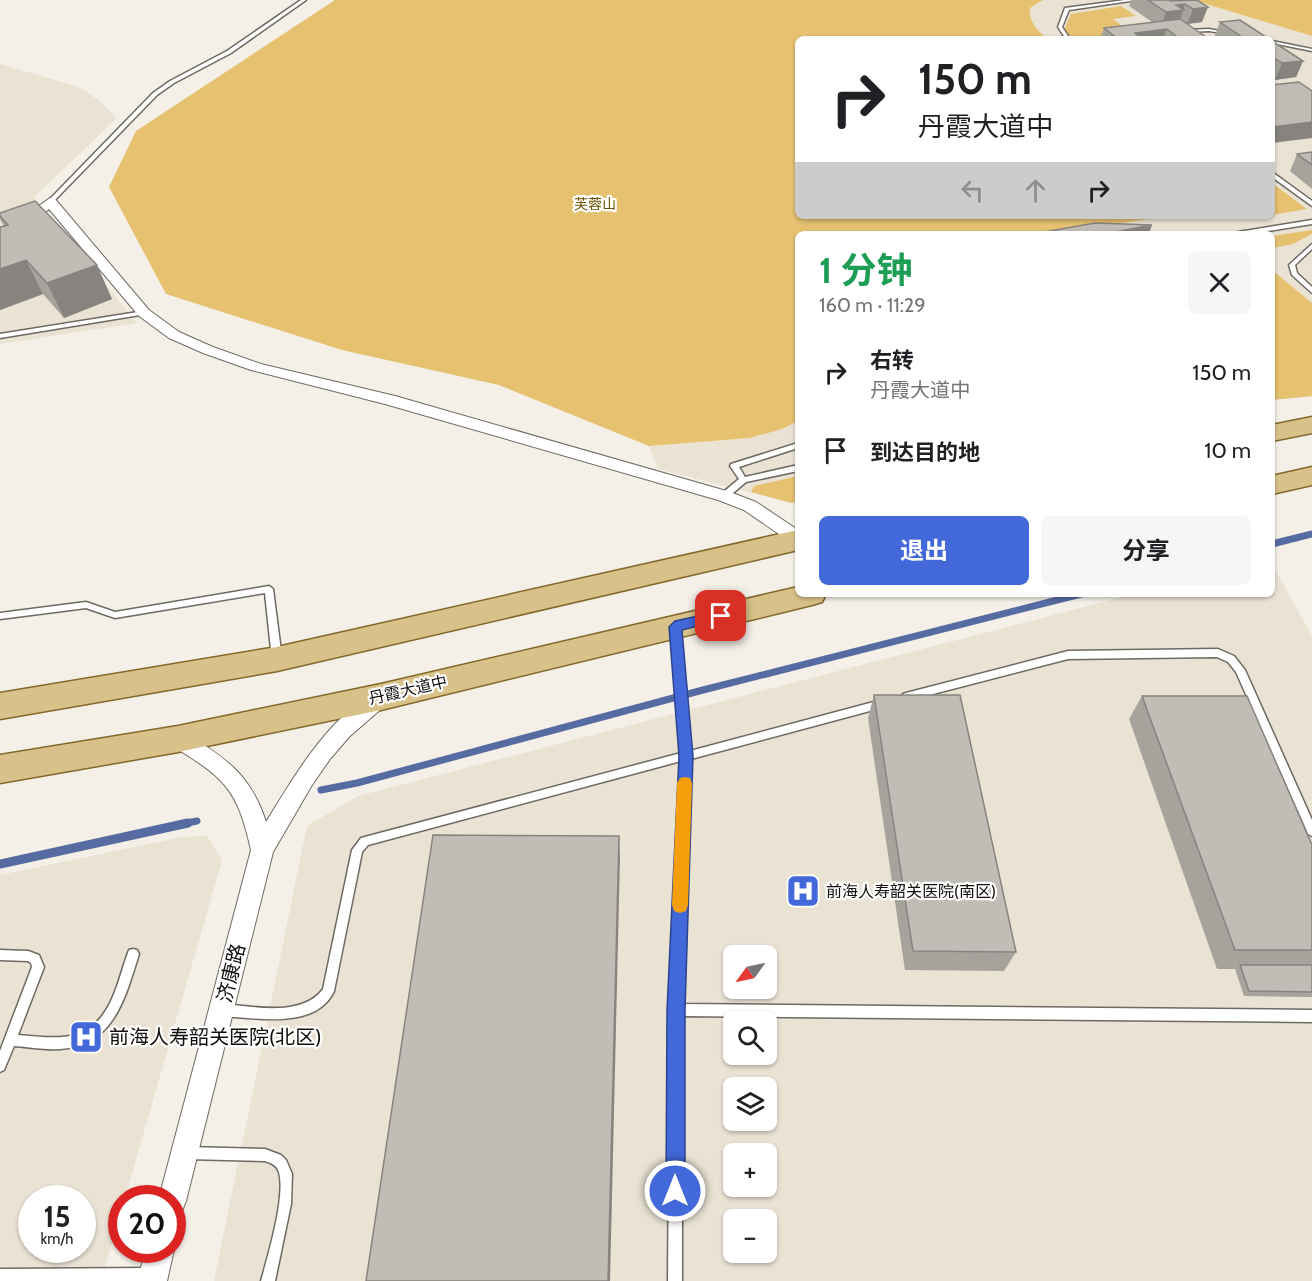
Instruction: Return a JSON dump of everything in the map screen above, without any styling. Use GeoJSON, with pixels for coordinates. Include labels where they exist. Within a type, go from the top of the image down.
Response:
{"type":"FeatureCollection","features":[{"type":"Feature","properties":{"kind":"main road"},"geometry":{"type":"LineString","coordinates":[[1275,432],[1312,425]]}},
{"type":"Feature","properties":{"kind":"main road"},"geometry":{"type":"LineString","coordinates":[[1275,484],[1312,476]]}},
{"type":"Feature","properties":{"kind":"main road"},"geometry":{"type":"LineString","coordinates":[[0,706],[277,659],[795,540]]}},
{"type":"Feature","properties":{"kind":"main road","name":"丹霞大道中"},"geometry":{"type":"LineString","coordinates":[[0,769],[178,739],[381,697],[800,597]]}},
{"type":"Feature","properties":{"kind":"street"},"geometry":{"type":"LineString","coordinates":[[0,239],[50,202],[144,313],[174,335],[256,367],[388,400],[724,496],[750,506],[795,537]]}},
{"type":"Feature","properties":{"kind":"street","name":"济康路"},"geometry":{"type":"LineString","coordinates":[[176,1185],[262,850],[304,779],[323,753],[343,730],[381,697]]}},
{"type":"Feature","properties":{"kind":"street","name":"济康路"},"geometry":{"type":"LineString","coordinates":[[178,739],[215,761],[233,777],[247,795],[256,820],[262,850]]}},
{"type":"Feature","properties":{"kind":"lane"},"geometry":{"type":"LineString","coordinates":[[50,202],[155,94],[172,82],[229,52],[304,0]]}},
{"type":"Feature","properties":{"kind":"lane"},"geometry":{"type":"LineString","coordinates":[[1064,36],[1060,27],[1066,9],[1135,0]]}},
{"type":"Feature","properties":{"kind":"lane"},"geometry":{"type":"LineString","coordinates":[[1175,32],[1209,30],[1240,35]]}},
{"type":"Feature","properties":{"kind":"lane"},"geometry":{"type":"LineString","coordinates":[[1275,43],[1312,50]]}},
{"type":"Feature","properties":{"kind":"lane"},"geometry":{"type":"LineString","coordinates":[[1275,176],[1312,204]]}},
{"type":"Feature","properties":{"kind":"lane"},"geometry":{"type":"LineString","coordinates":[[1256,231],[1312,222]]}},
{"type":"Feature","properties":{"kind":"lane"},"geometry":{"type":"LineString","coordinates":[[1312,246],[1292,265],[1294,274],[1312,291]]}},
{"type":"Feature","properties":{"kind":"lane"},"geometry":{"type":"LineString","coordinates":[[0,336],[144,313]]}},
{"type":"Feature","properties":{"kind":"lane"},"geometry":{"type":"LineString","coordinates":[[742,480],[734,466],[795,446]]}},
{"type":"Feature","properties":{"kind":"lane"},"geometry":{"type":"LineString","coordinates":[[724,496],[742,480],[795,469]]}},
{"type":"Feature","properties":{"kind":"lane"},"geometry":{"type":"LineString","coordinates":[[0,616],[86,605],[115,615],[269,589],[277,659]]}},
{"type":"Feature","properties":{"kind":"lane"},"geometry":{"type":"LineString","coordinates":[[675,627],[686,756],[676,1010],[675,1281]]}},
{"type":"Feature","properties":{"kind":"lane"},"geometry":{"type":"LineString","coordinates":[[221,1010],[305,1012],[324,999],[328,991],[357,850],[365,841],[1068,655],[1218,653],[1231,659],[1240,670],[1312,831]]}},
{"type":"Feature","properties":{"kind":"lane"},"geometry":{"type":"LineString","coordinates":[[10,1040],[61,1044],[88,1037],[102,1027],[112,1013],[133,954]]}},
{"type":"Feature","properties":{"kind":"lane"},"geometry":{"type":"LineString","coordinates":[[0,956],[28,956],[35,959],[38,967],[0,1066]]}},
{"type":"Feature","properties":{"kind":"lane"},"geometry":{"type":"LineString","coordinates":[[676,1010],[1312,1016]]}},
{"type":"Feature","properties":{"kind":"lane"},"geometry":{"type":"LineString","coordinates":[[185,1153],[265,1155],[281,1163],[286,1182],[285,1197],[268,1281]]}},
{"type":"Feature","properties":{"kind":"lane"},"geometry":{"type":"LineString","coordinates":[[0,1276],[155,1268]]}},
{"type":"Feature","properties":{"kind":"shaded area"},"geometry":{"type":"Polygon","coordinates":[[[1043,0],[1193,0],[1312,36],[1312,396],[1275,400],[1275,231],[1071,231],[1141,219],[1275,219],[1275,36],[1044,36],[1029,15],[1030,8],[1043,0]]]}},
{"type":"Feature","properties":{"kind":"shaded area"},"geometry":{"type":"Polygon","coordinates":[[[0,64],[79,87],[100,101],[117,118],[34,197],[137,323],[0,344],[0,64]]]}},
{"type":"Feature","properties":{"kind":"shaded area"},"geometry":{"type":"Polygon","coordinates":[[[795,422],[795,502],[792,503],[658,469],[649,446],[750,438],[782,429],[795,422]]]}},
{"type":"Feature","properties":{"kind":"shaded area","name":"前海人寿韶关医院(南区)"},"geometry":{"type":"Polygon","coordinates":[[[1275,569],[1312,636],[1312,1281],[214,1281],[307,826],[358,796],[1122,597],[1275,597],[1275,569]]]}},
{"type":"Feature","properties":{"kind":"shaded area","name":"前海人寿韶关医院(北区)"},"geometry":{"type":"Polygon","coordinates":[[[207,836],[222,860],[129,1185],[108,1185],[108,1256],[101,1281],[0,1281],[0,875],[182,837],[207,836]]]}},
{"type":"Feature","properties":{"kind":"green space","name":"芙蓉山"},"geometry":{"type":"Polygon","coordinates":[[[335,0],[1043,0],[1030,8],[1030,13],[1034,25],[1044,36],[795,36],[795,219],[1148,219],[1072,231],[795,231],[795,422],[782,429],[750,438],[649,446],[499,385],[342,350],[166,294],[109,187],[136,131],[335,0]]]}},
{"type":"Feature","properties":{"kind":"green space"},"geometry":{"type":"Polygon","coordinates":[[[1193,0],[1312,0],[1312,36],[1193,0]]]}},
{"type":"Feature","properties":{"kind":"green space"},"geometry":{"type":"Polygon","coordinates":[[[1121,6],[1136,16],[1113,19],[1131,32],[1098,36],[1069,36],[1064,30],[1071,14],[1121,6]]]}},
{"type":"Feature","properties":{"kind":"green space"},"geometry":{"type":"Polygon","coordinates":[[[1275,185],[1307,209],[1275,214],[1275,185]]]}},
{"type":"Feature","properties":{"kind":"green space"},"geometry":{"type":"Polygon","coordinates":[[[1312,230],[1312,234],[1293,244],[1275,247],[1275,236],[1312,230]]]}},
{"type":"Feature","properties":{"kind":"green space"},"geometry":{"type":"Polygon","coordinates":[[[1275,272],[1312,303],[1312,396],[1275,400],[1275,272]]]}},
{"type":"Feature","properties":{"kind":"green space"},"geometry":{"type":"Polygon","coordinates":[[[795,477],[795,502],[751,492],[754,486],[795,477]]]}},
{"type":"Feature","properties":{"kind":"building"},"geometry":{"type":"Polygon","coordinates":[[[1148,0],[1197,0],[1208,7],[1193,9],[1185,4],[1176,5],[1184,10],[1166,12],[1148,0]]]}},
{"type":"Feature","properties":{"kind":"building"},"geometry":{"type":"Polygon","coordinates":[[[1180,19],[1205,36],[1176,36],[1167,29],[1135,33],[1138,36],[1114,36],[1104,28],[1180,19]]]}},
{"type":"Feature","properties":{"kind":"building"},"geometry":{"type":"Polygon","coordinates":[[[1240,20],[1264,36],[1241,36],[1220,22],[1240,20]]]}},
{"type":"Feature","properties":{"kind":"building"},"geometry":{"type":"Polygon","coordinates":[[[1275,43],[1303,61],[1282,63],[1275,59],[1275,43]]]}},
{"type":"Feature","properties":{"kind":"building"},"geometry":{"type":"Polygon","coordinates":[[[1299,82],[1312,91],[1312,122],[1275,127],[1275,85],[1299,82]]]}},
{"type":"Feature","properties":{"kind":"building"},"geometry":{"type":"Polygon","coordinates":[[[1312,152],[1312,165],[1297,154],[1312,152]]]}},
{"type":"Feature","properties":{"kind":"building"},"geometry":{"type":"Polygon","coordinates":[[[35,201],[97,265],[47,283],[26,260],[0,269],[0,227],[8,225],[0,213],[35,201]]]}},
{"type":"Feature","properties":{"kind":"building"},"geometry":{"type":"Polygon","coordinates":[[[1095,223],[1152,225],[1120,231],[1050,231],[1095,223]]]}},
{"type":"Feature","properties":{"kind":"building"},"geometry":{"type":"Polygon","coordinates":[[[874,695],[960,695],[1016,952],[913,951],[874,695]]]}},
{"type":"Feature","properties":{"kind":"building"},"geometry":{"type":"Polygon","coordinates":[[[1142,696],[1247,696],[1312,845],[1312,950],[1235,950],[1142,696]]]}},
{"type":"Feature","properties":{"kind":"building"},"geometry":{"type":"Polygon","coordinates":[[[433,835],[619,836],[608,1281],[366,1281],[433,835]]]}},
{"type":"Feature","properties":{"kind":"building"},"geometry":{"type":"Polygon","coordinates":[[[1240,965],[1312,965],[1312,992],[1249,991],[1240,965]]]}},
{"type":"Feature","properties":{"kind":"waterway"},"geometry":{"type":"LineString","coordinates":[[1275,543],[1312,534]]}},
{"type":"Feature","properties":{"kind":"waterway"},"geometry":{"type":"LineString","coordinates":[[321,790],[357,783],[703,690],[1069,597]]}},
{"type":"Feature","properties":{"kind":"waterway"},"geometry":{"type":"LineString","coordinates":[[181,824],[197,821]]}},
{"type":"Feature","properties":{"kind":"waterway"},"geometry":{"type":"LineString","coordinates":[[0,864],[188,823]]}},
{"type":"Feature","properties":{"kind":"slow traffic"},"geometry":{"type":"LineString","coordinates":[[680,905],[685,783]]}},
{"type":"Feature","properties":{"kind":"place","name":"前海人寿韶关医院(南区)"},"geometry":{"type":"Point","coordinates":[803,891]}},
{"type":"Feature","properties":{"kind":"place","name":"前海人寿韶关医院(北区)"},"geometry":{"type":"Point","coordinates":[86,1037]}},
{"type":"Feature","properties":{"kind":"route"},"geometry":{"type":"LineString","coordinates":[[675,1191],[676,1010],[686,756],[675,627],[721,616]]}}]}
